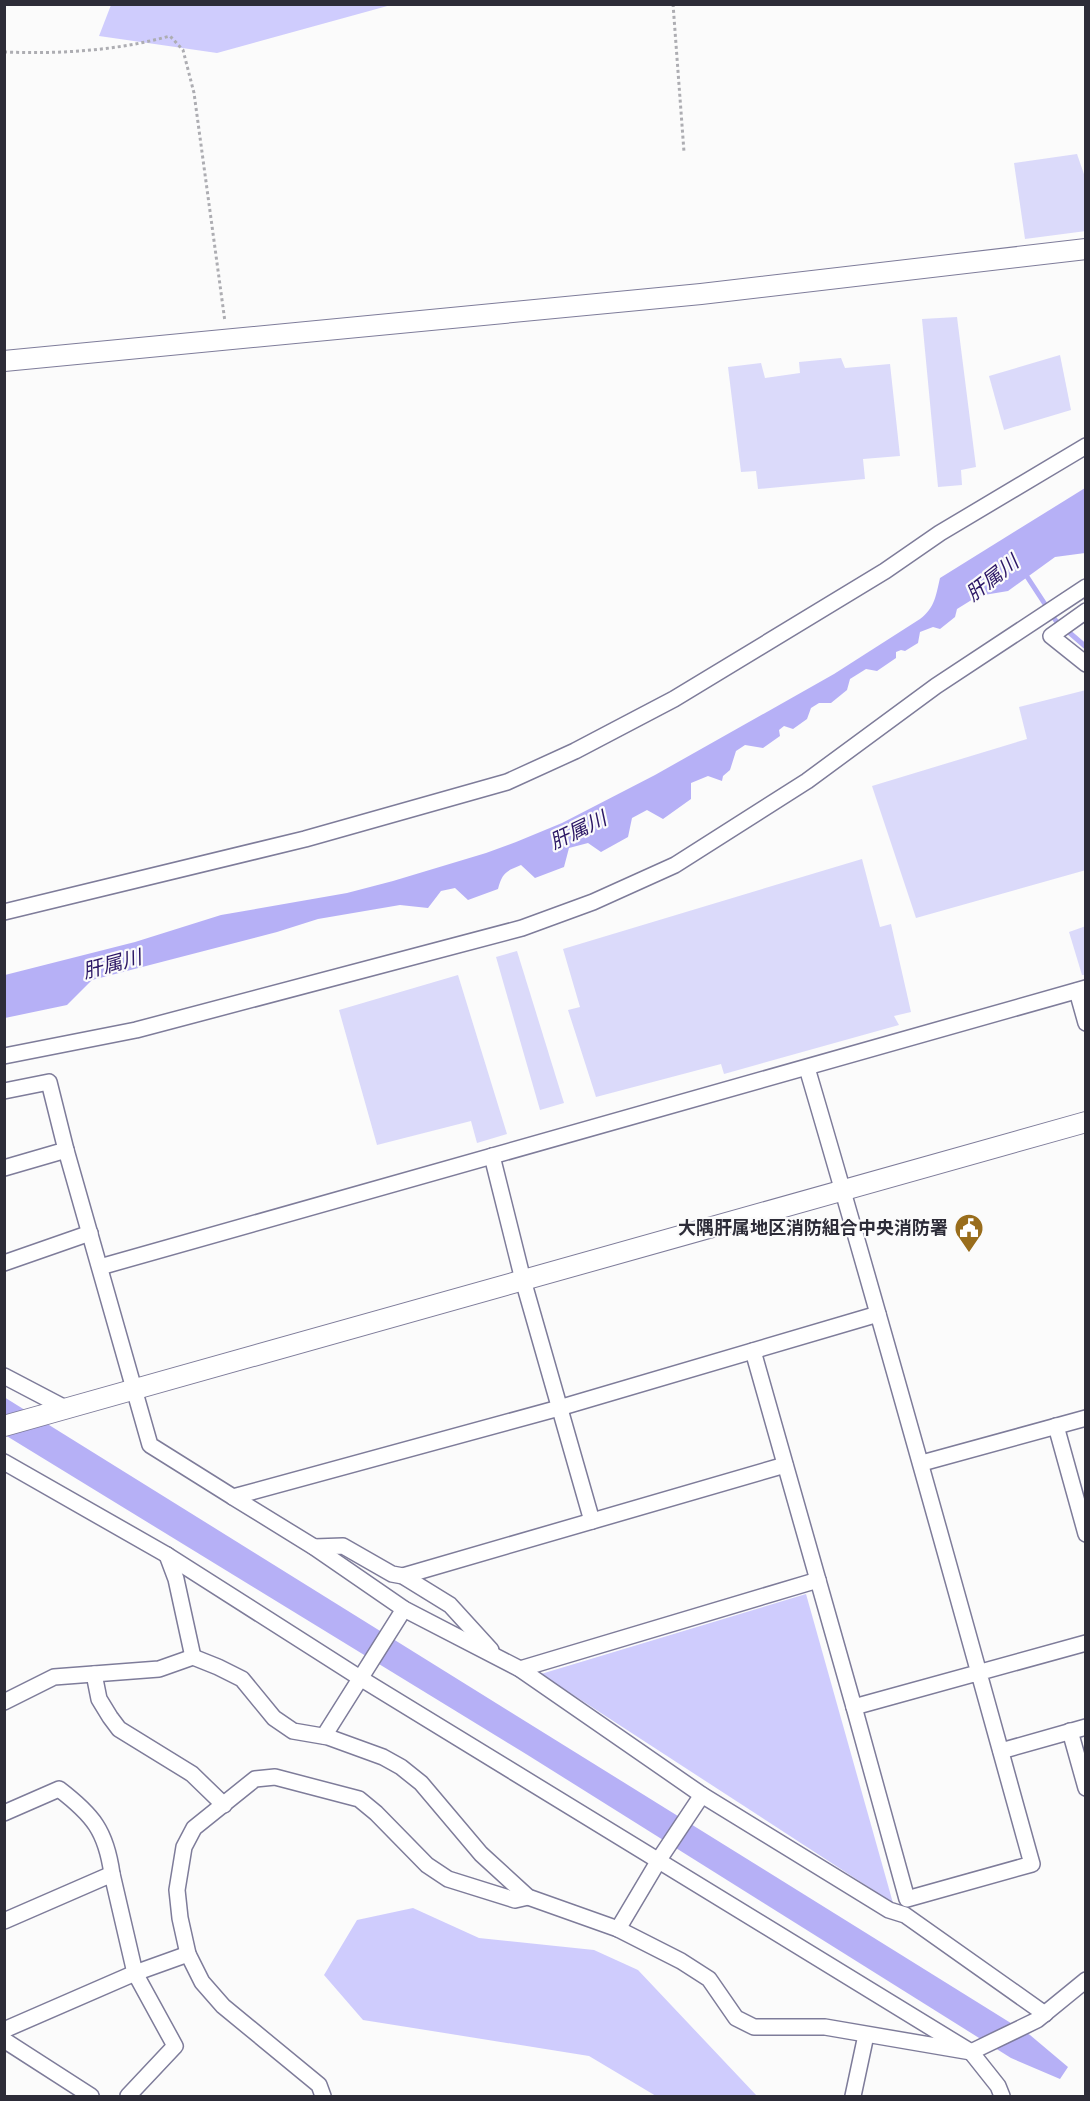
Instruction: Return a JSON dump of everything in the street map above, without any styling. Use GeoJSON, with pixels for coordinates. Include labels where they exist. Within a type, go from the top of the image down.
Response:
{"type":"FeatureCollection","features":[{"type":"Feature","properties":{"kind":"street"},"geometry":{"type":"LineString","coordinates":[[4,361],[701,294],[1086,249]]}},
{"type":"Feature","properties":{"kind":"street"},"geometry":{"type":"LineString","coordinates":[[4,912],[294,841],[507,782],[575,751],[674,699],[885,571],[940,533],[1086,447]]}},
{"type":"Feature","properties":{"kind":"street"},"geometry":{"type":"LineString","coordinates":[[4,1056],[136,1030],[522,928],[593,903],[675,865],[807,781],[936,687],[1086,587]]}},
{"type":"Feature","properties":{"kind":"street"},"geometry":{"type":"LineString","coordinates":[[1086,611],[1051,636],[1086,664]]}},
{"type":"Feature","properties":{"kind":"street"},"geometry":{"type":"LineString","coordinates":[[100,1267],[1081,990],[1086,1023]]}},
{"type":"Feature","properties":{"kind":"street"},"geometry":{"type":"LineString","coordinates":[[807,1068],[922,1464],[1032,1864],[907,1899]]}},
{"type":"Feature","properties":{"kind":"street"},"geometry":{"type":"LineString","coordinates":[[4,1091],[49,1082],[66,1150],[150,1445],[314,1547],[404,1609],[520,1669],[702,1795],[889,1910],[905,1915],[1041,2017]]}},
{"type":"Feature","properties":{"kind":"street"},"geometry":{"type":"LineString","coordinates":[[4,1426],[1086,1122]]}},
{"type":"Feature","properties":{"kind":"street"},"geometry":{"type":"LineString","coordinates":[[4,1168],[66,1150]]}},
{"type":"Feature","properties":{"kind":"street"},"geometry":{"type":"LineString","coordinates":[[492,1156],[523,1280],[592,1521]]}},
{"type":"Feature","properties":{"kind":"street"},"geometry":{"type":"LineString","coordinates":[[4,1263],[90,1233]]}},
{"type":"Feature","properties":{"kind":"street"},"geometry":{"type":"LineString","coordinates":[[233,1497],[560,1408],[878,1314]]}},
{"type":"Feature","properties":{"kind":"street"},"geometry":{"type":"LineString","coordinates":[[753,1351],[907,1899],[905,1915]]}},
{"type":"Feature","properties":{"kind":"street"},"geometry":{"type":"LineString","coordinates":[[4,1376],[62,1411]]}},
{"type":"Feature","properties":{"kind":"street"},"geometry":{"type":"LineString","coordinates":[[922,1464],[1086,1418]]}},
{"type":"Feature","properties":{"kind":"street"},"geometry":{"type":"LineString","coordinates":[[1056,1426],[1086,1534]]}},
{"type":"Feature","properties":{"kind":"street"},"geometry":{"type":"LineString","coordinates":[[4,1462],[167,1555],[976,2050],[998,2086],[1002,2097]]}},
{"type":"Feature","properties":{"kind":"street"},"geometry":{"type":"LineString","coordinates":[[403,1576],[785,1465]]}},
{"type":"Feature","properties":{"kind":"street"},"geometry":{"type":"LineString","coordinates":[[314,1547],[343,1546],[392,1574],[403,1576],[450,1605],[498,1657]]}},
{"type":"Feature","properties":{"kind":"street"},"geometry":{"type":"LineString","coordinates":[[167,1555],[176,1580],[193,1657]]}},
{"type":"Feature","properties":{"kind":"street"},"geometry":{"type":"LineString","coordinates":[[520,1669],[818,1580]]}},
{"type":"Feature","properties":{"kind":"street"},"geometry":{"type":"LineString","coordinates":[[324,1737],[404,1609]]}},
{"type":"Feature","properties":{"kind":"street"},"geometry":{"type":"LineString","coordinates":[[854,1707],[1086,1643]]}},
{"type":"Feature","properties":{"kind":"street"},"geometry":{"type":"LineString","coordinates":[[4,1701],[54,1677],[159,1669],[193,1657],[242,1679],[274,1718],[293,1731],[324,1737],[383,1757],[401,1767],[421,1783],[481,1854],[528,1897],[618,1929],[681,1961],[710,1979],[736,2018],[754,2027],[825,2027],[976,2050],[1041,2017],[1086,1980]]}},
{"type":"Feature","properties":{"kind":"street"},"geometry":{"type":"LineString","coordinates":[[94,1674],[99,1698],[119,1729],[192,1774],[224,1804]]}},
{"type":"Feature","properties":{"kind":"street"},"geometry":{"type":"LineString","coordinates":[[1001,1751],[1086,1726]]}},
{"type":"Feature","properties":{"kind":"street"},"geometry":{"type":"LineString","coordinates":[[1070,1731],[1086,1788]]}},
{"type":"Feature","properties":{"kind":"street"},"geometry":{"type":"LineString","coordinates":[[330,2097],[223,2006],[202,1982],[188,1954],[177,1890],[184,1847],[194,1828],[255,1779],[275,1777],[359,1799],[427,1865],[448,1879],[515,1900],[528,1897]]}},
{"type":"Feature","properties":{"kind":"street"},"geometry":{"type":"LineString","coordinates":[[4,1813],[59,1789],[82,1807],[99,1829],[109,1851],[112,1874],[135,1973],[175,2046],[128,2097]]}},
{"type":"Feature","properties":{"kind":"street"},"geometry":{"type":"LineString","coordinates":[[618,1929],[660,1858],[702,1795]]}},
{"type":"Feature","properties":{"kind":"street"},"geometry":{"type":"LineString","coordinates":[[4,1921],[112,1874]]}},
{"type":"Feature","properties":{"kind":"street"},"geometry":{"type":"LineString","coordinates":[[4,2030],[135,1973],[188,1954]]}},
{"type":"Feature","properties":{"kind":"street"},"geometry":{"type":"LineString","coordinates":[[853,2097],[866,2035]]}},
{"type":"Feature","properties":{"kind":"street"},"geometry":{"type":"LineString","coordinates":[[4,2040],[91,2097]]}},
{"type":"Feature","properties":{"kind":"path"},"geometry":{"type":"LineString","coordinates":[[673,4],[684,152]]}},
{"type":"Feature","properties":{"kind":"path"},"geometry":{"type":"LineString","coordinates":[[4,52],[69,53],[142,44],[170,36],[183,50],[194,93],[227,339]]}},
{"type":"Feature","properties":{"kind":"shaded area"},"geometry":{"type":"Polygon","coordinates":[[[111,4],[391,5],[217,53],[99,36],[111,4]]]}},
{"type":"Feature","properties":{"kind":"shaded area"},"geometry":{"type":"Polygon","coordinates":[[[806,1594],[893,1903],[541,1674],[806,1594]]]}},
{"type":"Feature","properties":{"kind":"shaded area"},"geometry":{"type":"Polygon","coordinates":[[[413,1908],[479,1938],[594,1950],[638,1970],[757,2096],[656,2096],[589,2056],[363,2020],[324,1975],[357,1920],[413,1908]]]}},
{"type":"Feature","properties":{"kind":"water","name":"肝属川"},"geometry":{"type":"Polygon","coordinates":[[[1085,488],[1085,553],[1055,557],[1008,591],[978,596],[957,609],[955,617],[940,629],[933,627],[920,632],[918,643],[905,651],[896,652],[896,658],[877,671],[866,669],[850,679],[847,690],[831,703],[819,703],[811,708],[807,719],[793,729],[784,726],[779,730],[780,736],[763,748],[745,745],[736,751],[730,770],[723,776],[722,781],[708,776],[691,783],[691,799],[663,819],[647,810],[632,818],[628,837],[601,852],[588,843],[569,848],[564,867],[535,878],[521,865],[505,873],[498,889],[468,900],[455,888],[441,891],[428,908],[400,905],[318,919],[277,932],[92,980],[67,1005],[5,1018],[5,975],[135,942],[221,915],[347,893],[393,881],[486,853],[562,823],[655,775],[834,674],[920,619],[932,606],[940,578],[1085,488]]]}},
{"type":"Feature","properties":{"kind":"water"},"geometry":{"type":"Polygon","coordinates":[[[4,1397],[1030,2035],[1068,2067],[1060,2079],[1011,2058],[526,1754],[5,1435],[4,1397]]]}},
{"type":"Feature","properties":{"kind":"building"},"geometry":{"type":"Polygon","coordinates":[[[1077,154],[1086,180],[1086,231],[1025,239],[1014,163],[1077,154]]]}},
{"type":"Feature","properties":{"kind":"building"},"geometry":{"type":"Polygon","coordinates":[[[957,317],[976,467],[961,470],[962,485],[938,487],[922,319],[957,317]]]}},
{"type":"Feature","properties":{"kind":"building"},"geometry":{"type":"Polygon","coordinates":[[[1060,355],[1071,410],[1004,430],[989,376],[1060,355]]]}},
{"type":"Feature","properties":{"kind":"building"},"geometry":{"type":"Polygon","coordinates":[[[841,358],[845,368],[890,364],[900,456],[863,459],[865,479],[758,489],[756,471],[741,472],[728,367],[761,363],[765,378],[800,373],[799,362],[841,358]]]}},
{"type":"Feature","properties":{"kind":"building"},"geometry":{"type":"Polygon","coordinates":[[[1086,690],[1086,870],[916,918],[872,786],[1027,739],[1019,707],[1086,690]]]}},
{"type":"Feature","properties":{"kind":"building"},"geometry":{"type":"Polygon","coordinates":[[[862,859],[880,927],[891,924],[911,1012],[894,1016],[899,1025],[724,1074],[721,1064],[596,1097],[568,1010],[580,1007],[563,949],[862,859]]]}},
{"type":"Feature","properties":{"kind":"building"},"geometry":{"type":"Polygon","coordinates":[[[1086,926],[1086,975],[1082,975],[1069,932],[1086,926]]]}},
{"type":"Feature","properties":{"kind":"building"},"geometry":{"type":"Polygon","coordinates":[[[517,951],[564,1103],[540,1110],[496,957],[517,951]]]}},
{"type":"Feature","properties":{"kind":"building"},"geometry":{"type":"Polygon","coordinates":[[[458,975],[507,1134],[477,1143],[471,1121],[377,1145],[339,1010],[458,975]]]}},
{"type":"Feature","properties":{"kind":"waterway","name":"肝属川"},"geometry":{"type":"LineString","coordinates":[[1024,572],[1056,621],[1086,647]]}},
{"type":"Feature","properties":{"kind":"place","name":"大隅肝属地区消防組合中央消防署"},"geometry":{"type":"Point","coordinates":[969,1254]}}]}
